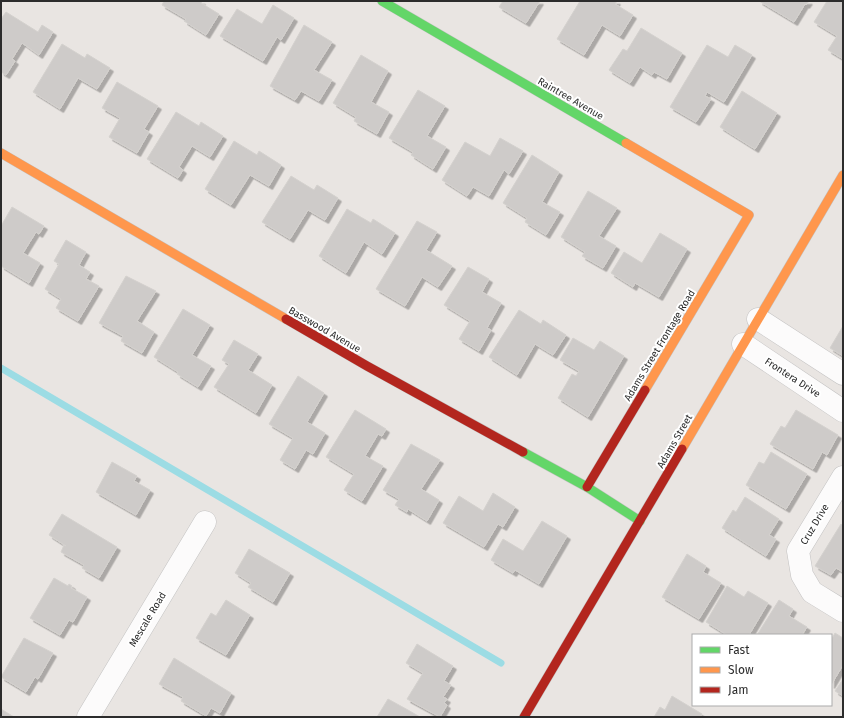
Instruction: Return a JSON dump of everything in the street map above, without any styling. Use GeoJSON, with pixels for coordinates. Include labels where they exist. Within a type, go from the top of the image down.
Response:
{"type":"FeatureCollection","features":[{"type":"Feature","properties":{"kind":"street","name":"Raintree Avenue"},"geometry":{"type":"LineString","coordinates":[[382,1],[749,215]]}},
{"type":"Feature","properties":{"kind":"street","name":"Basswood Avenue"},"geometry":{"type":"LineString","coordinates":[[1,153],[367,366],[587,487],[640,521]]}},
{"type":"Feature","properties":{"kind":"street","name":"Adams Street"},"geometry":{"type":"LineString","coordinates":[[524,717],[843,175]]}},
{"type":"Feature","properties":{"kind":"street","name":"Adams Street Frontage Road"},"geometry":{"type":"LineString","coordinates":[[587,487],[749,215]]}},
{"type":"Feature","properties":{"kind":"street"},"geometry":{"type":"LineString","coordinates":[[758,319],[843,374]]}},
{"type":"Feature","properties":{"kind":"street","name":"Frontera Drive"},"geometry":{"type":"LineString","coordinates":[[743,344],[843,410]]}},
{"type":"Feature","properties":{"kind":"street","name":"Cruz Drive"},"geometry":{"type":"LineString","coordinates":[[843,477],[798,551],[802,575],[812,592],[843,610]]}},
{"type":"Feature","properties":{"kind":"street","name":"Mescale Road"},"geometry":{"type":"LineString","coordinates":[[88,717],[205,522]]}},
{"type":"Feature","properties":{"kind":"building"},"geometry":{"type":"Polygon","coordinates":[[[164,1],[202,1],[201,3],[219,14],[206,35],[184,21],[186,19],[162,5],[164,1]]]}},
{"type":"Feature","properties":{"kind":"building"},"geometry":{"type":"Polygon","coordinates":[[[503,1],[540,1],[526,23],[499,7],[503,1]]]}},
{"type":"Feature","properties":{"kind":"building"},"geometry":{"type":"Polygon","coordinates":[[[580,1],[617,1],[615,4],[633,15],[620,36],[602,25],[584,55],[557,39],[580,1]]]}},
{"type":"Feature","properties":{"kind":"building"},"geometry":{"type":"Polygon","coordinates":[[[759,1],[809,1],[806,5],[805,4],[794,22],[759,1]]]}},
{"type":"Feature","properties":{"kind":"building"},"geometry":{"type":"Polygon","coordinates":[[[827,1],[843,1],[843,59],[828,50],[837,36],[814,22],[827,1]]]}},
{"type":"Feature","properties":{"kind":"building"},"geometry":{"type":"Polygon","coordinates":[[[273,5],[294,18],[281,40],[277,37],[263,61],[220,36],[237,9],[262,24],[273,5]]]}},
{"type":"Feature","properties":{"kind":"building"},"geometry":{"type":"Polygon","coordinates":[[[6,12],[38,32],[42,25],[53,32],[39,55],[22,43],[12,59],[15,61],[6,75],[1,72],[1,19],[6,12]]]}},
{"type":"Feature","properties":{"kind":"building"},"geometry":{"type":"Polygon","coordinates":[[[304,25],[332,42],[314,70],[332,80],[319,101],[301,91],[295,100],[270,86],[304,25]]]}},
{"type":"Feature","properties":{"kind":"building"},"geometry":{"type":"Polygon","coordinates":[[[641,28],[682,53],[667,79],[654,72],[652,75],[640,67],[630,83],[609,70],[623,49],[627,51],[641,28]]]}},
{"type":"Feature","properties":{"kind":"building"},"geometry":{"type":"Polygon","coordinates":[[[62,44],[85,58],[87,54],[110,68],[97,89],[78,78],[60,109],[33,92],[62,44]]]}},
{"type":"Feature","properties":{"kind":"building"},"geometry":{"type":"Polygon","coordinates":[[[707,45],[728,57],[735,45],[752,55],[724,102],[707,92],[705,96],[711,99],[696,122],[670,107],[707,45]]]}},
{"type":"Feature","properties":{"kind":"building"},"geometry":{"type":"Polygon","coordinates":[[[361,55],[388,71],[371,102],[389,112],[377,134],[354,121],[356,117],[333,103],[361,55]]]}},
{"type":"Feature","properties":{"kind":"building"},"geometry":{"type":"Polygon","coordinates":[[[117,82],[158,106],[144,129],[149,132],[137,153],[109,137],[120,118],[102,108],[117,82]]]}},
{"type":"Feature","properties":{"kind":"building"},"geometry":{"type":"Polygon","coordinates":[[[418,90],[445,106],[427,136],[446,147],[433,169],[411,155],[413,152],[389,138],[418,90]]]}},
{"type":"Feature","properties":{"kind":"building"},"geometry":{"type":"Polygon","coordinates":[[[742,91],[777,113],[755,149],[720,127],[742,91]]]}},
{"type":"Feature","properties":{"kind":"building"},"geometry":{"type":"Polygon","coordinates":[[[176,112],[199,126],[201,122],[223,136],[210,157],[192,146],[179,167],[183,170],[178,178],[147,159],[176,112]]]}},
{"type":"Feature","properties":{"kind":"building"},"geometry":{"type":"Polygon","coordinates":[[[500,138],[523,151],[509,174],[504,170],[489,196],[473,187],[467,196],[442,180],[465,142],[490,156],[500,138]]]}},
{"type":"Feature","properties":{"kind":"building"},"geometry":{"type":"Polygon","coordinates":[[[234,141],[257,155],[259,151],[281,165],[269,186],[250,175],[231,205],[205,189],[234,141]]]}},
{"type":"Feature","properties":{"kind":"building"},"geometry":{"type":"Polygon","coordinates":[[[532,155],[559,172],[542,202],[560,212],[546,235],[525,222],[527,218],[503,203],[532,155]]]}},
{"type":"Feature","properties":{"kind":"building"},"geometry":{"type":"Polygon","coordinates":[[[291,176],[314,190],[317,185],[338,198],[325,220],[308,210],[290,239],[262,222],[291,176]]]}},
{"type":"Feature","properties":{"kind":"building"},"geometry":{"type":"Polygon","coordinates":[[[588,191],[617,208],[599,236],[616,246],[603,268],[582,256],[585,252],[561,237],[588,191]]]}},
{"type":"Feature","properties":{"kind":"building"},"geometry":{"type":"Polygon","coordinates":[[[12,207],[44,226],[39,234],[36,232],[23,253],[40,263],[29,283],[1,266],[1,226],[12,207]]]}},
{"type":"Feature","properties":{"kind":"building"},"geometry":{"type":"Polygon","coordinates":[[[347,209],[371,223],[373,219],[395,233],[382,254],[364,242],[346,273],[319,256],[347,209]]]}},
{"type":"Feature","properties":{"kind":"building"},"geometry":{"type":"Polygon","coordinates":[[[417,221],[437,232],[426,250],[452,266],[438,287],[422,277],[405,306],[376,289],[417,221]]]}},
{"type":"Feature","properties":{"kind":"building"},"geometry":{"type":"Polygon","coordinates":[[[660,233],[687,249],[659,297],[635,283],[633,287],[611,273],[624,252],[642,263],[660,233]]]}},
{"type":"Feature","properties":{"kind":"building"},"geometry":{"type":"Polygon","coordinates":[[[66,240],[86,252],[79,265],[90,272],[86,279],[99,286],[78,321],[56,308],[61,299],[45,289],[59,264],[54,261],[66,240]]]}},
{"type":"Feature","properties":{"kind":"building"},"geometry":{"type":"Polygon","coordinates":[[[468,267],[489,279],[482,292],[501,303],[487,328],[491,330],[479,351],[459,339],[470,321],[444,305],[468,267]]]}},
{"type":"Feature","properties":{"kind":"building"},"geometry":{"type":"Polygon","coordinates":[[[126,276],[156,291],[137,321],[154,332],[142,353],[121,341],[123,336],[99,323],[126,276]]]}},
{"type":"Feature","properties":{"kind":"building"},"geometry":{"type":"Polygon","coordinates":[[[183,309],[210,325],[192,355],[211,366],[198,387],[154,357],[183,309]]]}},
{"type":"Feature","properties":{"kind":"building"},"geometry":{"type":"Polygon","coordinates":[[[519,310],[541,324],[543,320],[566,335],[553,355],[535,344],[517,375],[489,357],[519,310]]]}},
{"type":"Feature","properties":{"kind":"building"},"geometry":{"type":"Polygon","coordinates":[[[843,326],[843,356],[830,348],[843,326]]]}},
{"type":"Feature","properties":{"kind":"building"},"geometry":{"type":"Polygon","coordinates":[[[573,338],[594,350],[600,341],[624,356],[588,417],[558,398],[572,374],[576,376],[579,371],[560,360],[573,338]]]}},
{"type":"Feature","properties":{"kind":"building"},"geometry":{"type":"Polygon","coordinates":[[[234,340],[258,354],[248,370],[272,385],[256,413],[214,387],[229,364],[222,360],[234,340]]]}},
{"type":"Feature","properties":{"kind":"building"},"geometry":{"type":"Polygon","coordinates":[[[298,376],[324,393],[307,422],[325,433],[313,454],[306,450],[295,469],[280,460],[293,438],[269,424],[298,376]]]}},
{"type":"Feature","properties":{"kind":"building"},"geometry":{"type":"Polygon","coordinates":[[[355,410],[386,429],[382,436],[378,434],[365,456],[383,466],[362,501],[344,490],[354,474],[326,457],[355,410]]]}},
{"type":"Feature","properties":{"kind":"building"},"geometry":{"type":"Polygon","coordinates":[[[796,410],[838,435],[827,455],[822,452],[813,469],[770,444],[781,426],[785,428],[796,410]]]}},
{"type":"Feature","properties":{"kind":"building"},"geometry":{"type":"Polygon","coordinates":[[[411,444],[440,460],[421,489],[439,500],[427,521],[408,509],[407,512],[395,505],[399,499],[383,490],[411,444]]]}},
{"type":"Feature","properties":{"kind":"building"},"geometry":{"type":"Polygon","coordinates":[[[771,452],[807,474],[786,509],[746,485],[759,462],[764,464],[771,452]]]}},
{"type":"Feature","properties":{"kind":"building"},"geometry":{"type":"Polygon","coordinates":[[[112,462],[137,476],[134,481],[150,490],[136,515],[96,492],[112,462]]]}},
{"type":"Feature","properties":{"kind":"building"},"geometry":{"type":"Polygon","coordinates":[[[493,493],[515,507],[503,527],[498,524],[484,547],[443,523],[459,496],[483,511],[493,493]]]}},
{"type":"Feature","properties":{"kind":"building"},"geometry":{"type":"Polygon","coordinates":[[[745,497],[779,519],[769,535],[776,539],[766,556],[722,528],[733,510],[736,512],[745,497]]]}},
{"type":"Feature","properties":{"kind":"building"},"geometry":{"type":"Polygon","coordinates":[[[62,514],[117,547],[99,578],[82,568],[84,565],[61,552],[64,545],[66,546],[49,535],[62,514]]]}},
{"type":"Feature","properties":{"kind":"building"},"geometry":{"type":"Polygon","coordinates":[[[542,521],[567,536],[539,584],[515,570],[513,573],[491,560],[503,539],[523,551],[542,521]]]}},
{"type":"Feature","properties":{"kind":"building"},"geometry":{"type":"Polygon","coordinates":[[[841,524],[843,526],[843,572],[836,568],[831,575],[815,566],[841,524]]]}},
{"type":"Feature","properties":{"kind":"building"},"geometry":{"type":"Polygon","coordinates":[[[249,549],[290,573],[273,602],[248,587],[251,583],[235,573],[249,549]]]}},
{"type":"Feature","properties":{"kind":"building"},"geometry":{"type":"Polygon","coordinates":[[[687,554],[706,566],[703,572],[721,583],[699,619],[662,597],[687,554]]]}},
{"type":"Feature","properties":{"kind":"building"},"geometry":{"type":"Polygon","coordinates":[[[54,578],[68,586],[69,584],[72,586],[71,588],[87,597],[73,622],[69,620],[60,635],[30,618],[54,578]]]}},
{"type":"Feature","properties":{"kind":"building"},"geometry":{"type":"Polygon","coordinates":[[[727,586],[744,597],[748,591],[768,603],[750,634],[725,634],[706,622],[727,586]]]}},
{"type":"Feature","properties":{"kind":"building"},"geometry":{"type":"Polygon","coordinates":[[[226,600],[250,615],[226,655],[196,638],[211,613],[216,616],[226,600]]]}},
{"type":"Feature","properties":{"kind":"building"},"geometry":{"type":"Polygon","coordinates":[[[779,600],[793,609],[789,616],[807,627],[803,634],[758,634],[779,600]]]}},
{"type":"Feature","properties":{"kind":"building"},"geometry":{"type":"Polygon","coordinates":[[[835,633],[843,638],[843,665],[832,683],[832,638],[835,633]]]}},
{"type":"Feature","properties":{"kind":"building"},"geometry":{"type":"Polygon","coordinates":[[[24,638],[53,653],[38,679],[35,677],[26,692],[1,677],[24,638]]]}},
{"type":"Feature","properties":{"kind":"building"},"geometry":{"type":"Polygon","coordinates":[[[417,644],[453,666],[444,681],[451,685],[443,697],[447,699],[444,703],[447,705],[440,717],[407,699],[423,673],[406,663],[417,644]]]}},
{"type":"Feature","properties":{"kind":"building"},"geometry":{"type":"Polygon","coordinates":[[[174,658],[231,693],[220,713],[211,708],[206,716],[181,701],[183,697],[159,684],[174,658]]]}},
{"type":"Feature","properties":{"kind":"building"},"geometry":{"type":"Polygon","coordinates":[[[843,679],[843,696],[835,691],[843,679]]]}},
{"type":"Feature","properties":{"kind":"building"},"geometry":{"type":"Polygon","coordinates":[[[672,696],[702,714],[700,717],[654,717],[660,707],[665,710],[672,696]]]}},
{"type":"Feature","properties":{"kind":"building"},"geometry":{"type":"Polygon","coordinates":[[[388,699],[408,710],[420,717],[377,717],[388,699]]]}},
{"type":"Feature","properties":{"kind":"building"},"geometry":{"type":"Polygon","coordinates":[[[1,709],[14,717],[1,717],[1,709]]]}},
{"type":"Feature","properties":{"kind":"waterway"},"geometry":{"type":"LineString","coordinates":[[1,368],[501,663]]}},
{"type":"Feature","properties":{"kind":"traffic: fast"},"geometry":{"type":"LineString","coordinates":[[382,1],[626,143]]}},
{"type":"Feature","properties":{"kind":"traffic: fast"},"geometry":{"type":"LineString","coordinates":[[523,452],[587,487],[640,521]]}},
{"type":"Feature","properties":{"kind":"traffic: slow"},"geometry":{"type":"LineString","coordinates":[[626,143],[749,215],[645,390]]}},
{"type":"Feature","properties":{"kind":"traffic: slow"},"geometry":{"type":"LineString","coordinates":[[1,153],[286,319]]}},
{"type":"Feature","properties":{"kind":"traffic: slow"},"geometry":{"type":"LineString","coordinates":[[682,449],[843,175]]}},
{"type":"Feature","properties":{"kind":"traffic: jam"},"geometry":{"type":"LineString","coordinates":[[286,319],[367,366],[523,452]]}},
{"type":"Feature","properties":{"kind":"traffic: jam"},"geometry":{"type":"LineString","coordinates":[[587,487],[645,390]]}},
{"type":"Feature","properties":{"kind":"traffic: jam"},"geometry":{"type":"LineString","coordinates":[[524,717],[682,449]]}}]}
